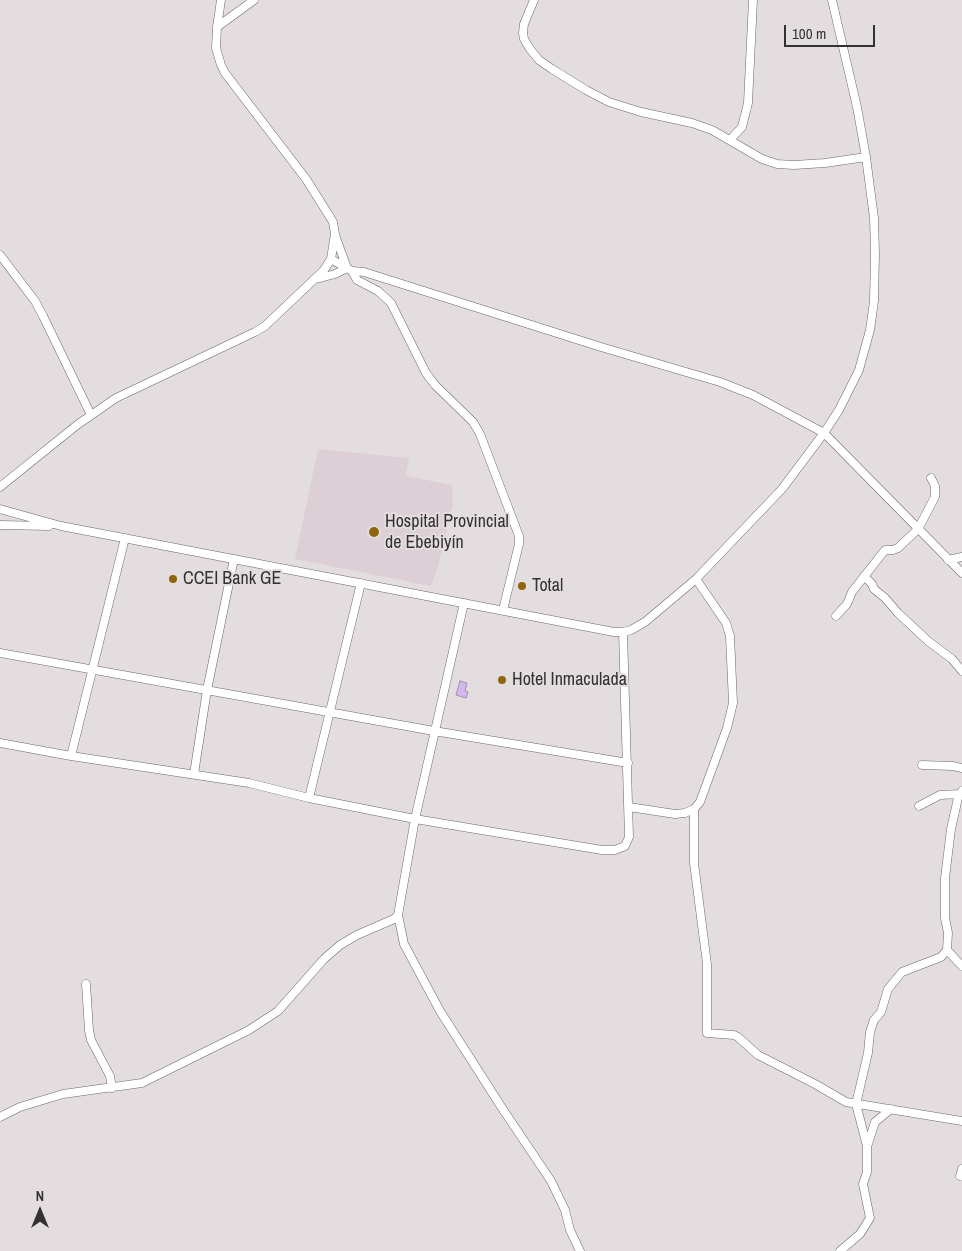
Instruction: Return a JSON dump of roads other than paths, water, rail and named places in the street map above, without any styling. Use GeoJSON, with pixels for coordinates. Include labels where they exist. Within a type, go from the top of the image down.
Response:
{"type":"FeatureCollection","features":[{"type":"Feature","properties":{"kind":"street"},"geometry":{"type":"LineString","coordinates":[[222,0],[217,27],[216,48],[225,73],[306,179],[333,222],[335,234],[349,269],[357,280],[378,291],[391,303],[426,373],[434,384],[468,416],[480,434],[504,502],[519,536],[519,544],[503,610]]}},
{"type":"Feature","properties":{"kind":"street"},"geometry":{"type":"LineString","coordinates":[[217,27],[254,0]]}},
{"type":"Feature","properties":{"kind":"street"},"geometry":{"type":"LineString","coordinates":[[534,0],[524,24],[524,39],[539,60],[586,90],[609,102],[641,112],[692,123],[712,130],[762,159],[777,164],[825,163],[866,157]]}},
{"type":"Feature","properties":{"kind":"street"},"geometry":{"type":"LineString","coordinates":[[730,140],[742,127],[748,103],[752,0]]}},
{"type":"Feature","properties":{"kind":"street"},"geometry":{"type":"LineString","coordinates":[[0,509],[61,526],[623,632],[645,622],[696,579],[782,489],[839,410],[859,370],[870,330],[874,301],[874,218],[857,107],[832,0]]}},
{"type":"Feature","properties":{"kind":"street"},"geometry":{"type":"LineString","coordinates":[[0,492],[3,485],[91,415],[116,398],[255,332],[274,318],[324,270],[331,258],[335,234]]}},
{"type":"Feature","properties":{"kind":"street"},"geometry":{"type":"LineString","coordinates":[[0,255],[44,316],[91,415]]}},
{"type":"Feature","properties":{"kind":"street"},"geometry":{"type":"LineString","coordinates":[[331,258],[349,269],[364,272],[602,348],[720,382],[753,394],[824,433],[962,574]]}},
{"type":"Feature","properties":{"kind":"street"},"geometry":{"type":"LineString","coordinates":[[314,280],[349,269]]}},
{"type":"Feature","properties":{"kind":"street"},"geometry":{"type":"LineString","coordinates":[[836,616],[847,604],[852,592],[885,550],[898,548],[911,538],[918,529],[935,497],[935,486],[931,478]]}},
{"type":"Feature","properties":{"kind":"street"},"geometry":{"type":"LineString","coordinates":[[0,526],[61,526]]}},
{"type":"Feature","properties":{"kind":"street"},"geometry":{"type":"LineString","coordinates":[[71,756],[124,538]]}},
{"type":"Feature","properties":{"kind":"street"},"geometry":{"type":"LineString","coordinates":[[948,560],[962,558]]}},
{"type":"Feature","properties":{"kind":"street"},"geometry":{"type":"LineString","coordinates":[[194,774],[207,690],[234,559]]}},
{"type":"Feature","properties":{"kind":"street"},"geometry":{"type":"LineString","coordinates":[[864,576],[898,613],[928,641],[952,659],[962,671]]}},
{"type":"Feature","properties":{"kind":"street"},"geometry":{"type":"LineString","coordinates":[[629,807],[675,814],[685,813],[694,809],[700,802],[727,728],[733,703],[730,636],[726,624],[696,579]]}},
{"type":"Feature","properties":{"kind":"street"},"geometry":{"type":"LineString","coordinates":[[309,798],[361,583]]}},
{"type":"Feature","properties":{"kind":"street"},"geometry":{"type":"LineString","coordinates":[[464,603],[415,819],[398,915],[404,944],[440,1011],[551,1180],[566,1210],[570,1230],[580,1251]]}},
{"type":"Feature","properties":{"kind":"street"},"geometry":{"type":"LineString","coordinates":[[0,743],[71,756],[249,783],[309,798],[415,819],[602,850],[615,850],[625,846],[629,837],[623,632]]}},
{"type":"Feature","properties":{"kind":"street"},"geometry":{"type":"LineString","coordinates":[[0,653],[628,763]]}},
{"type":"Feature","properties":{"kind":"street"},"geometry":{"type":"LineString","coordinates":[[922,765],[962,768]]}},
{"type":"Feature","properties":{"kind":"street"},"geometry":{"type":"LineString","coordinates":[[840,1251],[860,1234],[870,1218],[863,1184],[867,1172],[867,1146],[856,1104],[874,1020],[881,1012],[888,989],[902,972],[941,957],[947,950],[948,933],[945,918],[944,878],[951,829],[961,793],[940,795],[919,806]]}},
{"type":"Feature","properties":{"kind":"street"},"geometry":{"type":"LineString","coordinates":[[694,809],[694,863],[707,964],[707,1033],[734,1035],[758,1055],[815,1084],[837,1098],[856,1104],[962,1121]]}},
{"type":"Feature","properties":{"kind":"street"},"geometry":{"type":"LineString","coordinates":[[0,1116],[42,1099],[63,1094],[129,1086],[148,1080],[257,1026],[278,1011],[324,959],[340,945],[357,935],[394,919],[398,915]]}},
{"type":"Feature","properties":{"kind":"street"},"geometry":{"type":"LineString","coordinates":[[947,950],[962,966]]}},
{"type":"Feature","properties":{"kind":"street"},"geometry":{"type":"LineString","coordinates":[[86,984],[87,1018],[91,1040],[110,1076],[112,1088]]}},
{"type":"Feature","properties":{"kind":"street"},"geometry":{"type":"LineString","coordinates":[[867,1146],[875,1122],[892,1109]]}},
{"type":"Feature","properties":{"kind":"place","name":"Hospital Provincial de Ebebiyín"},"geometry":{"type":"Point","coordinates":[374,532]}},
{"type":"Feature","properties":{"kind":"place","name":"CCEI Bank GE"},"geometry":{"type":"Point","coordinates":[173,579]}},
{"type":"Feature","properties":{"kind":"place","name":"Total"},"geometry":{"type":"Point","coordinates":[522,586]}},
{"type":"Feature","properties":{"kind":"place","name":"Hotel Inmaculada"},"geometry":{"type":"Point","coordinates":[502,680]}}]}
